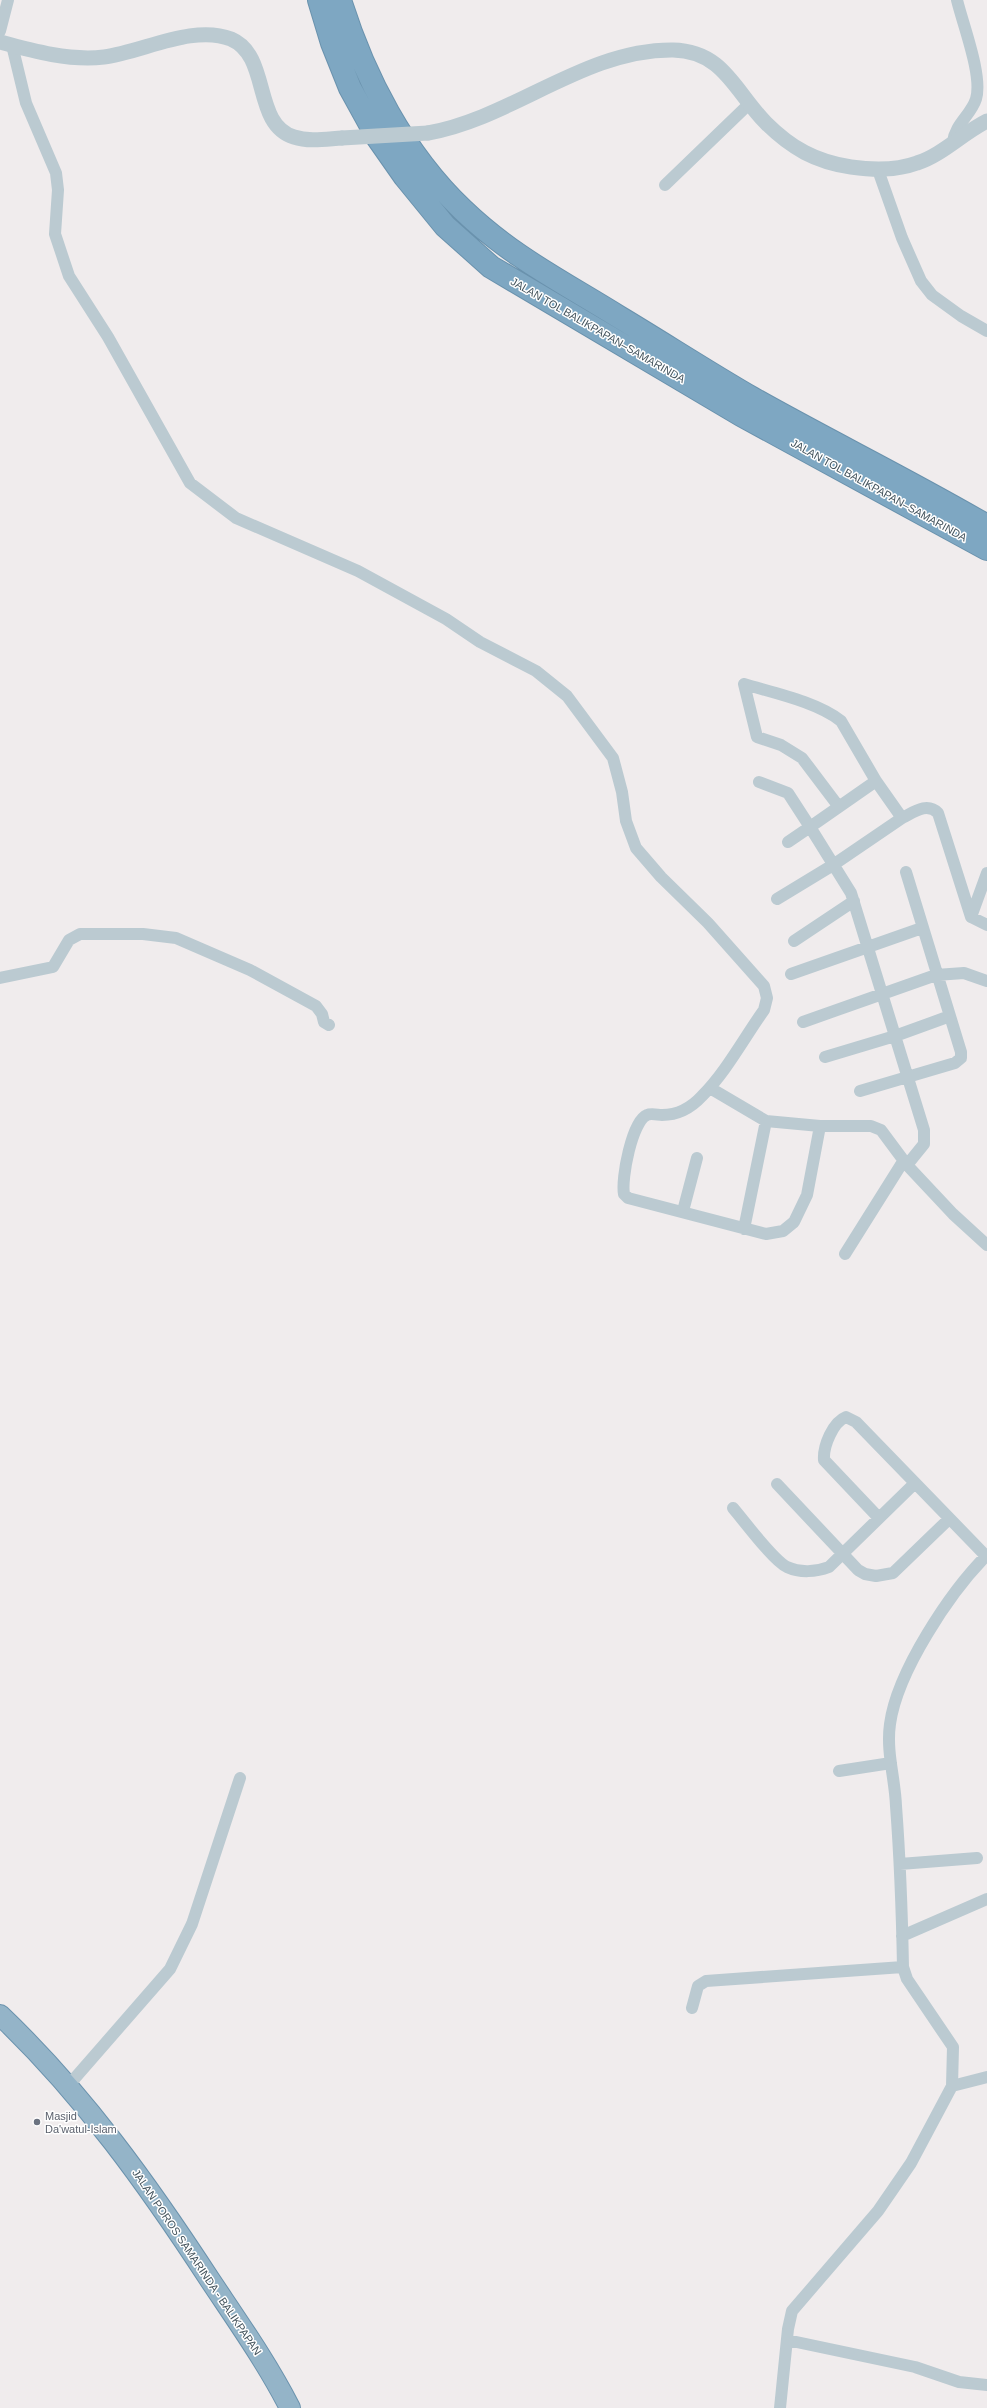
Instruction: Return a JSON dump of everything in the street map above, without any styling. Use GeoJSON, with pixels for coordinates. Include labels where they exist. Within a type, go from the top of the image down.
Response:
{"type":"FeatureCollection","features":[{"type":"Feature","properties":{"kind":"highway","name":"JALAN TOL BALIKPAPAN–SAMARINDA"},"geometry":{"type":"LineString","coordinates":[[318,0],[350,88],[378,137],[405,177],[445,226],[491,267],[741,415],[987,550]]}},
{"type":"Feature","properties":{"kind":"highway","name":"JALAN TOL BALIKPAPAN–SAMARINDA"},"geometry":{"type":"LineString","coordinates":[[340,0],[351,37],[372,83],[399,128],[427,170],[462,209],[502,244],[543,273],[596,302],[751,397],[987,526]]}},
{"type":"Feature","properties":{"kind":"highway","name":"JALAN POROS SAMARINDA - BALIKPAPAN"},"geometry":{"type":"LineString","coordinates":[[0,2015],[68,2086],[110,2136],[178,2230],[237,2319],[290,2408]]}},
{"type":"Feature","properties":{"kind":"street"},"geometry":{"type":"LineString","coordinates":[[0,31],[8,0]]}},
{"type":"Feature","properties":{"kind":"street"},"geometry":{"type":"LineString","coordinates":[[952,142],[959,124],[975,102],[978,87],[957,0]]}},
{"type":"Feature","properties":{"kind":"street"},"geometry":{"type":"LineString","coordinates":[[6,43],[67,57],[92,57],[129,52],[190,36],[213,35],[224,37],[238,44],[248,54],[256,69],[269,111],[283,131],[299,138],[342,138],[428,133],[463,125],[571,76],[625,56],[650,51],[689,52],[713,62],[730,77],[749,104],[777,134],[811,157],[838,165],[878,170],[899,168],[917,163],[987,121]]}},
{"type":"Feature","properties":{"kind":"street"},"geometry":{"type":"LineString","coordinates":[[6,43],[26,103],[56,173],[58,190],[55,234],[69,276],[108,337],[175,460],[190,483],[236,518],[358,570],[446,619],[480,642],[536,671],[566,696],[613,758],[626,821],[636,848],[661,877],[708,923],[764,986],[767,998],[764,1010],[710,1088],[693,1105],[683,1111],[671,1115],[649,1114],[644,1117],[634,1134],[623,1180],[624,1194],[628,1198],[683,1211],[744,1229],[766,1234],[783,1231],[794,1222],[807,1195],[820,1126]]}},
{"type":"Feature","properties":{"kind":"street"},"geometry":{"type":"LineString","coordinates":[[665,185],[749,104]]}},
{"type":"Feature","properties":{"kind":"street"},"geometry":{"type":"LineString","coordinates":[[878,170],[902,238],[921,282],[932,295],[961,316],[987,331]]}},
{"type":"Feature","properties":{"kind":"street"},"geometry":{"type":"LineString","coordinates":[[840,807],[809,765],[798,755],[781,745],[757,737],[744,684],[817,708],[836,716],[841,721],[876,781],[902,818]]}},
{"type":"Feature","properties":{"kind":"street"},"geometry":{"type":"LineString","coordinates":[[788,842],[876,781]]}},
{"type":"Feature","properties":{"kind":"street"},"geometry":{"type":"LineString","coordinates":[[759,782],[788,793],[846,883],[854,901],[881,994],[924,1130],[925,1140],[906,1162],[845,1254]]}},
{"type":"Feature","properties":{"kind":"street"},"geometry":{"type":"LineString","coordinates":[[778,899],[833,865],[902,818],[927,808],[933,809],[938,813],[971,917],[987,925]]}},
{"type":"Feature","properties":{"kind":"street"},"geometry":{"type":"LineString","coordinates":[[860,1091],[908,1078],[959,1061],[961,1052],[936,975],[906,872]]}},
{"type":"Feature","properties":{"kind":"street"},"geometry":{"type":"LineString","coordinates":[[971,917],[987,873]]}},
{"type":"Feature","properties":{"kind":"street"},"geometry":{"type":"LineString","coordinates":[[794,941],[854,901]]}},
{"type":"Feature","properties":{"kind":"street"},"geometry":{"type":"LineString","coordinates":[[791,974],[922,928]]}},
{"type":"Feature","properties":{"kind":"street"},"geometry":{"type":"LineString","coordinates":[[0,978],[53,967],[69,940],[80,934],[164,936],[176,938],[250,970],[316,1006],[322,1014],[324,1022],[329,1025]]}},
{"type":"Feature","properties":{"kind":"street"},"geometry":{"type":"LineString","coordinates":[[803,1022],[936,975],[964,974],[987,981]]}},
{"type":"Feature","properties":{"kind":"street"},"geometry":{"type":"LineString","coordinates":[[825,1057],[895,1036],[950,1016]]}},
{"type":"Feature","properties":{"kind":"street"},"geometry":{"type":"LineString","coordinates":[[710,1088],[766,1121],[820,1126],[871,1126],[881,1130],[906,1162],[953,1214],[987,1245]]}},
{"type":"Feature","properties":{"kind":"street"},"geometry":{"type":"LineString","coordinates":[[744,1229],[766,1121]]}},
{"type":"Feature","properties":{"kind":"street"},"geometry":{"type":"LineString","coordinates":[[683,1211],[697,1158]]}},
{"type":"Feature","properties":{"kind":"street"},"geometry":{"type":"LineString","coordinates":[[780,2408],[789,2320],[792,2311],[878,2211],[911,2163],[952,2086],[953,2047],[907,1979],[903,1966],[900,1864],[896,1803],[888,1738],[890,1723],[903,1682],[932,1628],[956,1592],[986,1556],[914,1484],[856,1422],[851,1418],[841,1419],[830,1438],[824,1460],[878,1517]]}},
{"type":"Feature","properties":{"kind":"street"},"geometry":{"type":"LineString","coordinates":[[777,1484],[844,1553],[858,1570],[865,1574],[876,1576],[893,1573],[949,1519]]}},
{"type":"Feature","properties":{"kind":"street"},"geometry":{"type":"LineString","coordinates":[[733,1508],[781,1563],[788,1567],[812,1571],[821,1570],[830,1568],[878,1517],[914,1484]]}},
{"type":"Feature","properties":{"kind":"street"},"geometry":{"type":"LineString","coordinates":[[839,1771],[890,1763]]}},
{"type":"Feature","properties":{"kind":"street"},"geometry":{"type":"LineString","coordinates":[[68,2086],[170,1969],[192,1924],[240,1778]]}},
{"type":"Feature","properties":{"kind":"street"},"geometry":{"type":"LineString","coordinates":[[900,1864],[977,1858]]}},
{"type":"Feature","properties":{"kind":"street"},"geometry":{"type":"LineString","coordinates":[[902,1936],[987,1899]]}},
{"type":"Feature","properties":{"kind":"street"},"geometry":{"type":"LineString","coordinates":[[692,2008],[698,1986],[706,1981],[903,1966]]}},
{"type":"Feature","properties":{"kind":"street"},"geometry":{"type":"LineString","coordinates":[[952,2086],[987,2078]]}},
{"type":"Feature","properties":{"kind":"street"},"geometry":{"type":"LineString","coordinates":[[787,2340],[915,2367],[959,2382],[987,2385]]}},
{"type":"Feature","properties":{"kind":"place","name":"Masjid Da'watul-Islam"},"geometry":{"type":"Point","coordinates":[37,2122]}}]}
